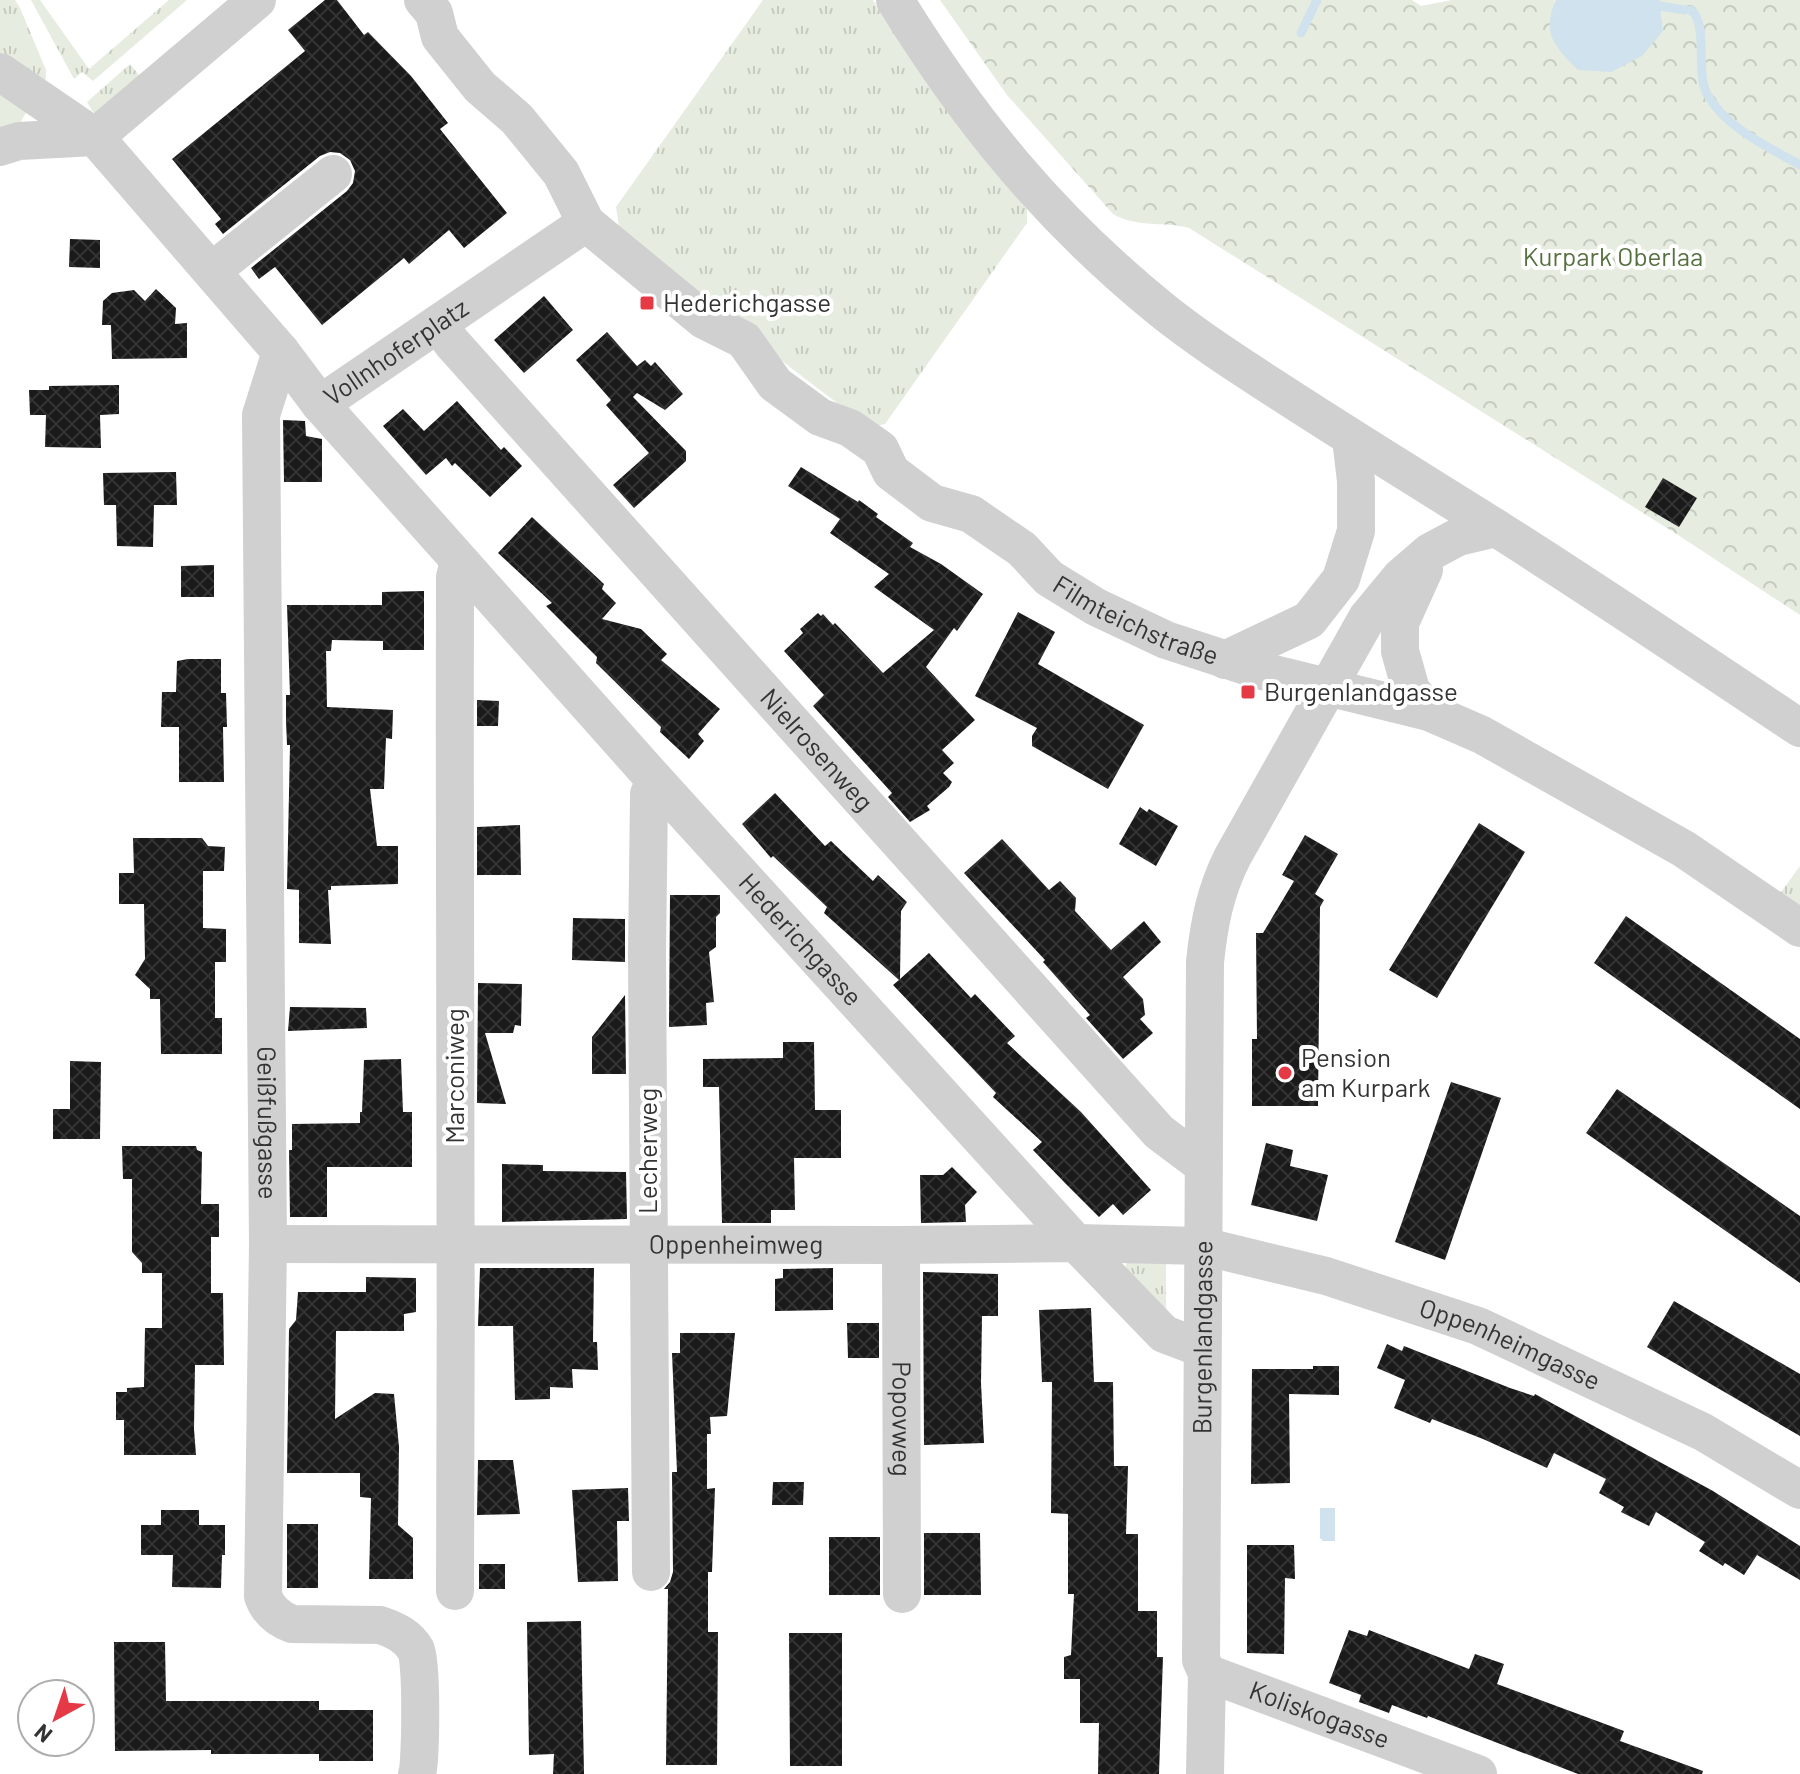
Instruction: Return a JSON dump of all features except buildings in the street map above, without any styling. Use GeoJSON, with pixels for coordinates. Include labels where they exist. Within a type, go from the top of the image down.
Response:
{"type":"FeatureCollection","features":[{"type":"Feature","properties":{"kind":"street"},"geometry":{"type":"LineString","coordinates":[[0,147],[19,141],[95,137],[257,0]]}},
{"type":"Feature","properties":{"kind":"street"},"geometry":{"type":"LineString","coordinates":[[423,0],[434,13],[440,37],[480,87],[517,119],[561,173],[586,223]]}},
{"type":"Feature","properties":{"kind":"street"},"geometry":{"type":"LineString","coordinates":[[895,0],[955,91],[1001,153],[1051,209],[1163,311],[1217,351],[1351,439],[1609,600],[1800,728]]}},
{"type":"Feature","properties":{"kind":"street","name":"Vollnhoferplatz"},"geometry":{"type":"LineString","coordinates":[[0,72],[95,137],[281,352],[320,404],[586,223]]}},
{"type":"Feature","properties":{"kind":"street"},"geometry":{"type":"LineString","coordinates":[[212,271],[333,174]]}},
{"type":"Feature","properties":{"kind":"street","name":"Filmteichstraße"},"geometry":{"type":"LineString","coordinates":[[586,223],[704,320],[744,340],[775,384],[820,417],[850,428],[880,449],[891,472],[932,503],[971,514],[1022,549],[1049,578],[1096,607],[1166,640],[1225,660],[1429,712],[1496,743],[1658,834],[1800,928]]}},
{"type":"Feature","properties":{"kind":"street","name":"Nielrosenweg"},"geometry":{"type":"LineString","coordinates":[[438,324],[473,367],[1159,1132],[1203,1165]]}},
{"type":"Feature","properties":{"kind":"street","name":"Geißfußgasse"},"geometry":{"type":"LineString","coordinates":[[281,352],[261,415],[268,1244],[263,1596],[274,1613],[292,1624],[380,1625],[393,1629],[410,1643],[419,1661],[417,1774]]}},
{"type":"Feature","properties":{"kind":"street","name":"Hederichgasse"},"geometry":{"type":"LineString","coordinates":[[320,404],[655,780],[1076,1243],[1164,1334],[1201,1348]]}},
{"type":"Feature","properties":{"kind":"street"},"geometry":{"type":"LineString","coordinates":[[1225,660],[1309,620],[1341,579],[1356,531],[1356,481],[1351,439]]}},
{"type":"Feature","properties":{"kind":"street","name":"Burgenlandgasse"},"geometry":{"type":"LineString","coordinates":[[1205,1774],[1207,1673],[1201,1660],[1202,1246],[1205,962],[1214,901],[1233,856],[1367,618],[1401,577],[1430,552],[1458,537],[1496,528]]}},
{"type":"Feature","properties":{"kind":"street"},"geometry":{"type":"LineString","coordinates":[[1429,712],[1411,690],[1400,651],[1400,623],[1423,575],[1430,552]]}},
{"type":"Feature","properties":{"kind":"street","name":"Marconiweg"},"geometry":{"type":"LineString","coordinates":[[455,1591],[455,577],[459,561]]}},
{"type":"Feature","properties":{"kind":"street","name":"Lecherweg"},"geometry":{"type":"LineString","coordinates":[[651,1572],[649,794],[655,780]]}},
{"type":"Feature","properties":{"kind":"street","name":"Oppenheimweg"},"geometry":{"type":"LineString","coordinates":[[268,1244],[1076,1243],[1202,1246]]}},
{"type":"Feature","properties":{"kind":"street","name":"Popovweg"},"geometry":{"type":"LineString","coordinates":[[901,1245],[902,1594]]}},
{"type":"Feature","properties":{"kind":"street","name":"Oppenheimgasse"},"geometry":{"type":"LineString","coordinates":[[1202,1246],[1326,1276],[1478,1326],[1703,1432],[1800,1490]]}},
{"type":"Feature","properties":{"kind":"street","name":"Koliskogasse"},"geometry":{"type":"LineString","coordinates":[[1207,1673],[1478,1774]]}},
{"type":"Feature","properties":{"kind":"green space"},"geometry":{"type":"Polygon","coordinates":[[[0,0],[15,0],[20,8],[46,70],[42,83],[0,65],[0,0]]]}},
{"type":"Feature","properties":{"kind":"green space"},"geometry":{"type":"Polygon","coordinates":[[[31,0],[40,0],[89,69],[169,0],[187,0],[93,81],[82,72],[74,79],[31,0]]]}},
{"type":"Feature","properties":{"kind":"green space"},"geometry":{"type":"Polygon","coordinates":[[[763,0],[873,0],[927,82],[1027,208],[1027,223],[885,424],[870,427],[742,330],[619,226],[616,207],[763,0]]]}},
{"type":"Feature","properties":{"kind":"green space","name":"Kurpark Oberlaa"},"geometry":{"type":"Polygon","coordinates":[[[940,0],[1412,0],[1421,6],[1452,0],[1556,0],[1554,2],[1663,31],[1660,0],[1800,0],[1800,615],[1189,228],[1141,223],[1113,214],[1007,95],[940,0]]]}},
{"type":"Feature","properties":{"kind":"green space"},"geometry":{"type":"Polygon","coordinates":[[[130,64],[144,81],[99,115],[93,112],[87,102],[130,64]]]}},
{"type":"Feature","properties":{"kind":"green space"},"geometry":{"type":"Polygon","coordinates":[[[0,80],[28,109],[20,123],[0,131],[0,80]]]}},
{"type":"Feature","properties":{"kind":"green space"},"geometry":{"type":"Polygon","coordinates":[[[1800,866],[1800,911],[1779,895],[1800,866]]]}},
{"type":"Feature","properties":{"kind":"green space"},"geometry":{"type":"Polygon","coordinates":[[[1166,1260],[1166,1308],[1154,1306],[1124,1271],[1127,1262],[1166,1260]]]}},
{"type":"Feature","properties":{"kind":"water"},"geometry":{"type":"Polygon","coordinates":[[[1556,0],[1660,0],[1663,31],[1642,56],[1611,72],[1578,70],[1557,46],[1550,31],[1556,0]]]}},
{"type":"Feature","properties":{"kind":"water"},"geometry":{"type":"Polygon","coordinates":[[[1320,1508],[1335,1508],[1335,1541],[1320,1538],[1320,1508]]]}},
{"type":"Feature","properties":{"kind":"waterway"},"geometry":{"type":"LineString","coordinates":[[1301,33],[1317,0]]}},
{"type":"Feature","properties":{"kind":"waterway"},"geometry":{"type":"LineString","coordinates":[[1660,6],[1685,10]]}},
{"type":"Feature","properties":{"kind":"waterway"},"geometry":{"type":"LineString","coordinates":[[1691,10],[1701,37],[1704,84],[1715,106],[1748,135],[1800,165]]}},
{"type":"Feature","properties":{"kind":"place","name":"Hederichgasse"},"geometry":{"type":"Point","coordinates":[647,303]}},
{"type":"Feature","properties":{"kind":"place","name":"Burgenlandgasse"},"geometry":{"type":"Point","coordinates":[1248,692]}},
{"type":"Feature","properties":{"kind":"place","name":"Pension am Kurpark"},"geometry":{"type":"Point","coordinates":[1285,1073]}}]}
